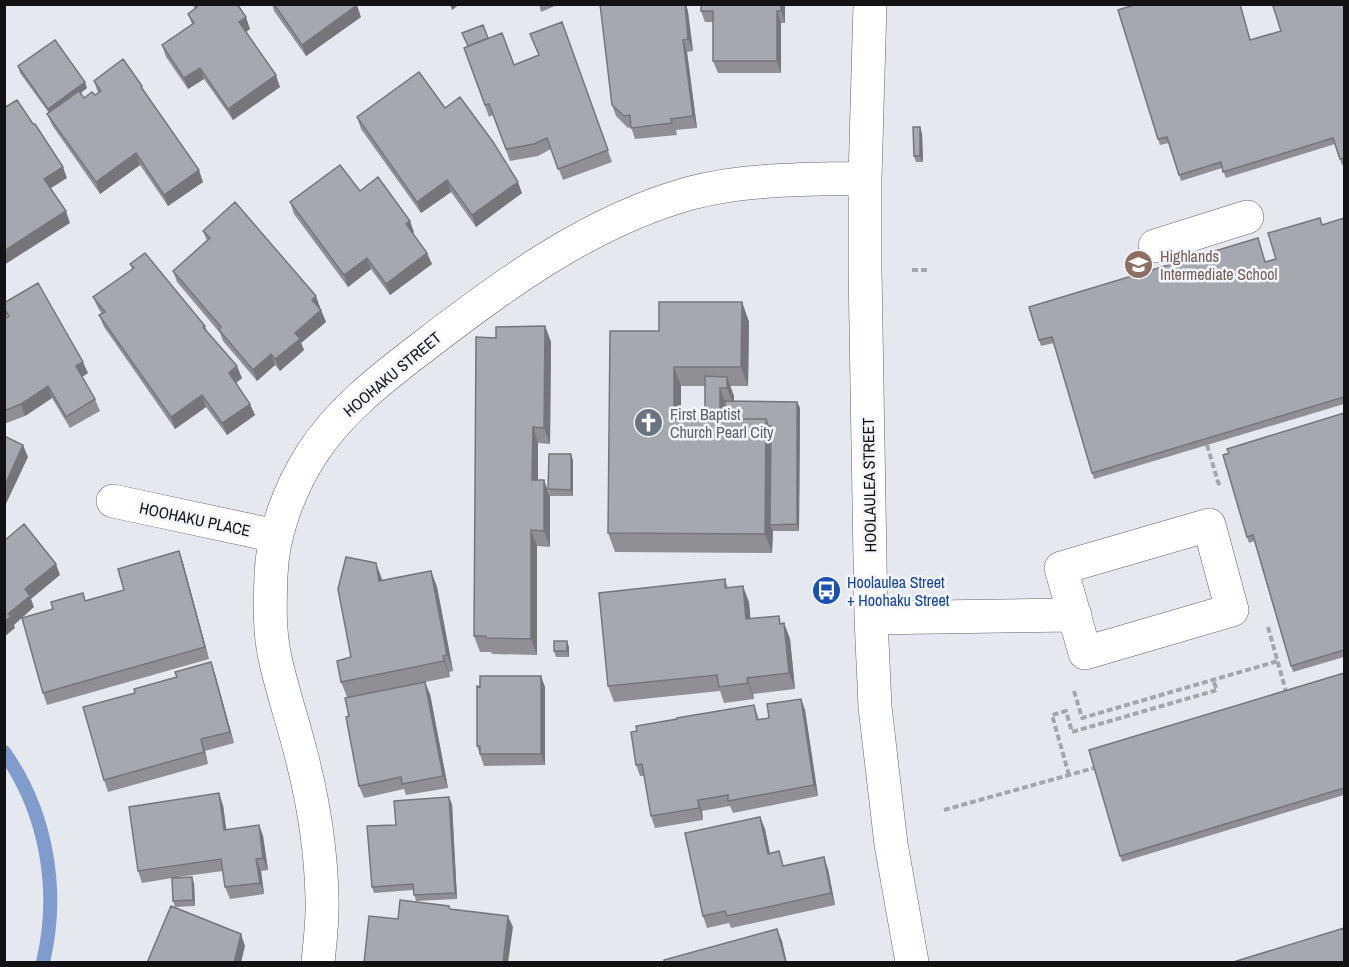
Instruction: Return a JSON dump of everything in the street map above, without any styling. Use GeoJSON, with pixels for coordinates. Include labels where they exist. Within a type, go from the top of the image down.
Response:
{"type":"FeatureCollection","features":[{"type":"Feature","properties":{"kind":"street","name":"HOOLAULEA STREET"},"geometry":{"type":"LineString","coordinates":[[870,4],[865,178],[871,618],[875,707],[891,844],[912,963]]}},
{"type":"Feature","properties":{"kind":"street","name":"HOOHAKU STREET"},"geometry":{"type":"LineString","coordinates":[[318,963],[322,900],[319,854],[302,756],[274,656],[270,612],[271,572],[276,536],[294,488],[311,455],[340,418],[380,380],[446,328],[569,246],[612,223],[652,206],[723,185],[758,181],[865,178]]}},
{"type":"Feature","properties":{"kind":"street"},"geometry":{"type":"LineString","coordinates":[[1155,246],[1247,217]]}},
{"type":"Feature","properties":{"kind":"street","name":"HOOHAKU PLACE"},"geometry":{"type":"LineString","coordinates":[[113,501],[276,536]]}},
{"type":"Feature","properties":{"kind":"street"},"geometry":{"type":"LineString","coordinates":[[1209,525],[1232,610],[1085,653],[1074,615],[1061,568],[1209,525]]}},
{"type":"Feature","properties":{"kind":"street"},"geometry":{"type":"LineString","coordinates":[[871,618],[1074,615]]}},
{"type":"Feature","properties":{"kind":"path"},"geometry":{"type":"LineString","coordinates":[[912,270],[929,270]]}},
{"type":"Feature","properties":{"kind":"path"},"geometry":{"type":"LineString","coordinates":[[1207,445],[1218,482]]}},
{"type":"Feature","properties":{"kind":"path"},"geometry":{"type":"LineString","coordinates":[[1069,776],[1052,715],[1066,711],[1072,732],[1217,690],[1213,680]]}},
{"type":"Feature","properties":{"kind":"path"},"geometry":{"type":"LineString","coordinates":[[1284,685],[1288,697]]}},
{"type":"Feature","properties":{"kind":"path"},"geometry":{"type":"LineString","coordinates":[[944,810],[1094,768]]}},
{"type":"Feature","properties":{"kind":"building"},"geometry":{"type":"Polygon","coordinates":[[[195,4],[237,4],[246,17],[239,22],[276,75],[228,109],[200,68],[184,78],[162,45],[194,23],[188,14],[197,7],[195,4]]]}},
{"type":"Feature","properties":{"kind":"building"},"geometry":{"type":"Polygon","coordinates":[[[274,4],[356,4],[357,5],[302,45],[274,4]]]}},
{"type":"Feature","properties":{"kind":"building"},"geometry":{"type":"Polygon","coordinates":[[[600,4],[685,4],[688,39],[683,40],[693,116],[671,119],[672,123],[631,128],[630,115],[624,116],[612,105],[600,4]]]}},
{"type":"Feature","properties":{"kind":"building"},"geometry":{"type":"Polygon","coordinates":[[[701,4],[781,4],[781,11],[777,11],[777,61],[713,61],[713,11],[701,11],[701,4]]]}},
{"type":"Feature","properties":{"kind":"building"},"geometry":{"type":"Polygon","coordinates":[[[1137,4],[1240,4],[1250,40],[1281,31],[1273,6],[1279,4],[1344,4],[1344,158],[1340,159],[1333,138],[1223,172],[1221,162],[1179,175],[1167,137],[1158,139],[1118,10],[1137,4]]]}},
{"type":"Feature","properties":{"kind":"building"},"geometry":{"type":"Polygon","coordinates":[[[562,22],[608,150],[558,169],[547,138],[534,144],[506,149],[489,104],[485,105],[464,48],[502,33],[514,65],[539,55],[530,34],[562,22]]]}},
{"type":"Feature","properties":{"kind":"building"},"geometry":{"type":"Polygon","coordinates":[[[483,25],[488,38],[468,46],[462,33],[483,25]]]}},
{"type":"Feature","properties":{"kind":"building"},"geometry":{"type":"Polygon","coordinates":[[[55,40],[85,82],[48,109],[18,66],[55,40]]]}},
{"type":"Feature","properties":{"kind":"building"},"geometry":{"type":"Polygon","coordinates":[[[123,59],[199,170],[164,195],[136,153],[96,182],[47,114],[79,91],[84,98],[92,92],[95,95],[101,91],[94,81],[123,59]]]}},
{"type":"Feature","properties":{"kind":"building"},"geometry":{"type":"Polygon","coordinates":[[[419,72],[445,108],[460,97],[493,142],[518,182],[472,215],[447,180],[417,202],[357,117],[419,72]]]}},
{"type":"Feature","properties":{"kind":"building"},"geometry":{"type":"Polygon","coordinates":[[[17,100],[63,167],[44,179],[66,211],[4,251],[4,108],[17,100]]]}},
{"type":"Feature","properties":{"kind":"building"},"geometry":{"type":"Polygon","coordinates":[[[913,127],[920,127],[920,156],[914,156],[913,127]]]}},
{"type":"Feature","properties":{"kind":"building"},"geometry":{"type":"Polygon","coordinates":[[[340,165],[360,191],[378,177],[410,221],[406,224],[427,253],[386,284],[367,258],[344,275],[290,202],[340,165]]]}},
{"type":"Feature","properties":{"kind":"building"},"geometry":{"type":"Polygon","coordinates":[[[235,202],[316,296],[312,300],[321,310],[295,333],[300,339],[275,359],[271,354],[253,370],[219,330],[221,327],[173,271],[210,238],[203,231],[235,202]]]}},
{"type":"Feature","properties":{"kind":"building"},"geometry":{"type":"Polygon","coordinates":[[[1320,218],[1322,225],[1344,218],[1344,397],[1092,473],[1052,337],[1039,340],[1029,307],[1258,238],[1265,262],[1276,259],[1268,233],[1320,218]]]}},
{"type":"Feature","properties":{"kind":"building"},"geometry":{"type":"Polygon","coordinates":[[[145,253],[237,366],[229,373],[250,404],[222,423],[202,395],[171,417],[99,315],[105,312],[93,297],[134,268],[130,264],[145,253]]]}},
{"type":"Feature","properties":{"kind":"building"},"geometry":{"type":"Polygon","coordinates":[[[38,283],[83,362],[76,366],[95,399],[66,417],[48,386],[21,404],[4,411],[4,319],[9,316],[4,303],[38,283]]]}},
{"type":"Feature","properties":{"kind":"building","name":"First Baptist Church Pearl City"},"geometry":{"type":"Polygon","coordinates":[[[659,302],[742,302],[741,367],[674,367],[674,419],[705,419],[705,376],[727,377],[727,388],[720,388],[720,419],[766,419],[765,534],[608,533],[610,331],[659,331],[659,302]]]}},
{"type":"Feature","properties":{"kind":"building"},"geometry":{"type":"Polygon","coordinates":[[[545,326],[544,428],[533,427],[532,480],[544,480],[544,531],[531,530],[531,639],[474,636],[476,337],[496,338],[496,327],[545,326]]]}},
{"type":"Feature","properties":{"kind":"building"},"geometry":{"type":"Polygon","coordinates":[[[725,401],[797,402],[797,524],[770,525],[771,426],[768,426],[766,419],[725,419],[725,401]]]}},
{"type":"Feature","properties":{"kind":"building"},"geometry":{"type":"Polygon","coordinates":[[[1344,413],[1344,650],[1291,666],[1253,535],[1247,537],[1223,455],[1229,453],[1227,449],[1344,413]]]}},
{"type":"Feature","properties":{"kind":"building"},"geometry":{"type":"Polygon","coordinates":[[[4,436],[23,445],[4,487],[4,436]]]}},
{"type":"Feature","properties":{"kind":"building"},"geometry":{"type":"Polygon","coordinates":[[[549,454],[571,454],[571,490],[548,489],[549,454]]]}},
{"type":"Feature","properties":{"kind":"building"},"geometry":{"type":"Polygon","coordinates":[[[24,524],[56,564],[25,589],[30,596],[8,614],[11,616],[4,622],[4,541],[24,524]]]}},
{"type":"Feature","properties":{"kind":"building"},"geometry":{"type":"Polygon","coordinates":[[[179,551],[205,647],[43,693],[22,618],[53,609],[51,602],[83,593],[85,601],[124,590],[118,569],[179,551]]]}},
{"type":"Feature","properties":{"kind":"building"},"geometry":{"type":"Polygon","coordinates":[[[346,557],[376,563],[379,581],[431,571],[447,655],[443,656],[444,661],[341,682],[337,661],[351,657],[338,589],[346,557]]]}},
{"type":"Feature","properties":{"kind":"building"},"geometry":{"type":"Polygon","coordinates":[[[725,579],[725,588],[743,586],[746,619],[779,616],[780,624],[784,623],[789,673],[747,678],[748,683],[719,687],[717,675],[608,686],[599,593],[725,579]]]}},
{"type":"Feature","properties":{"kind":"building"},"geometry":{"type":"Polygon","coordinates":[[[554,641],[567,641],[567,651],[554,651],[554,641]]]}},
{"type":"Feature","properties":{"kind":"building"},"geometry":{"type":"Polygon","coordinates":[[[211,662],[230,732],[201,739],[204,752],[104,780],[83,707],[135,693],[134,689],[177,677],[175,672],[211,662]]]}},
{"type":"Feature","properties":{"kind":"building"},"geometry":{"type":"Polygon","coordinates":[[[1344,673],[1344,788],[1120,856],[1089,750],[1344,673]]]}},
{"type":"Feature","properties":{"kind":"building"},"geometry":{"type":"Polygon","coordinates":[[[480,676],[541,676],[541,754],[480,754],[480,746],[477,746],[477,686],[480,687],[480,676]]]}},
{"type":"Feature","properties":{"kind":"building"},"geometry":{"type":"Polygon","coordinates":[[[425,682],[443,776],[402,784],[401,777],[359,786],[346,717],[349,716],[345,698],[425,682]]]}},
{"type":"Feature","properties":{"kind":"building"},"geometry":{"type":"Polygon","coordinates":[[[801,699],[814,785],[728,801],[728,795],[698,800],[699,808],[651,816],[642,764],[636,765],[631,732],[637,731],[636,726],[754,705],[757,720],[769,718],[767,704],[801,699]]]}},
{"type":"Feature","properties":{"kind":"building"},"geometry":{"type":"Polygon","coordinates":[[[219,793],[224,830],[259,825],[263,858],[256,859],[260,883],[225,887],[221,859],[138,871],[129,807],[219,793]]]}},
{"type":"Feature","properties":{"kind":"building"},"geometry":{"type":"Polygon","coordinates":[[[449,797],[455,893],[414,895],[413,884],[372,887],[367,826],[396,825],[394,801],[449,797]]]}},
{"type":"Feature","properties":{"kind":"building"},"geometry":{"type":"Polygon","coordinates":[[[760,817],[768,854],[779,851],[783,866],[824,857],[831,893],[727,916],[725,911],[703,916],[685,833],[760,817]]]}},
{"type":"Feature","properties":{"kind":"building"},"geometry":{"type":"Polygon","coordinates":[[[192,877],[193,900],[173,901],[172,878],[192,877]]]}},
{"type":"Feature","properties":{"kind":"building"},"geometry":{"type":"Polygon","coordinates":[[[400,900],[508,916],[503,963],[364,963],[369,916],[398,919],[400,900]]]}},
{"type":"Feature","properties":{"kind":"building"},"geometry":{"type":"Polygon","coordinates":[[[171,906],[241,934],[234,963],[147,963],[171,906]]]}},
{"type":"Feature","properties":{"kind":"building"},"geometry":{"type":"Polygon","coordinates":[[[1344,928],[1344,963],[1230,963],[1344,928]]]}},
{"type":"Feature","properties":{"kind":"building"},"geometry":{"type":"Polygon","coordinates":[[[777,929],[786,963],[665,963],[664,960],[777,929]]]}},
{"type":"Feature","properties":{"kind":"waterway"},"geometry":{"type":"LineString","coordinates":[[4,752],[31,801],[46,853],[50,908],[43,962]]}},
{"type":"Feature","properties":{"kind":"place","name":"Highlands Intermediate School"},"geometry":{"type":"Point","coordinates":[1139,265]}},
{"type":"Feature","properties":{"kind":"place","name":"First Baptist Church Pearl City"},"geometry":{"type":"Point","coordinates":[649,423]}},
{"type":"Feature","properties":{"kind":"place","name":"Hoolaulea Street + Hoohaku Street"},"geometry":{"type":"Point","coordinates":[826,591]}}]}
